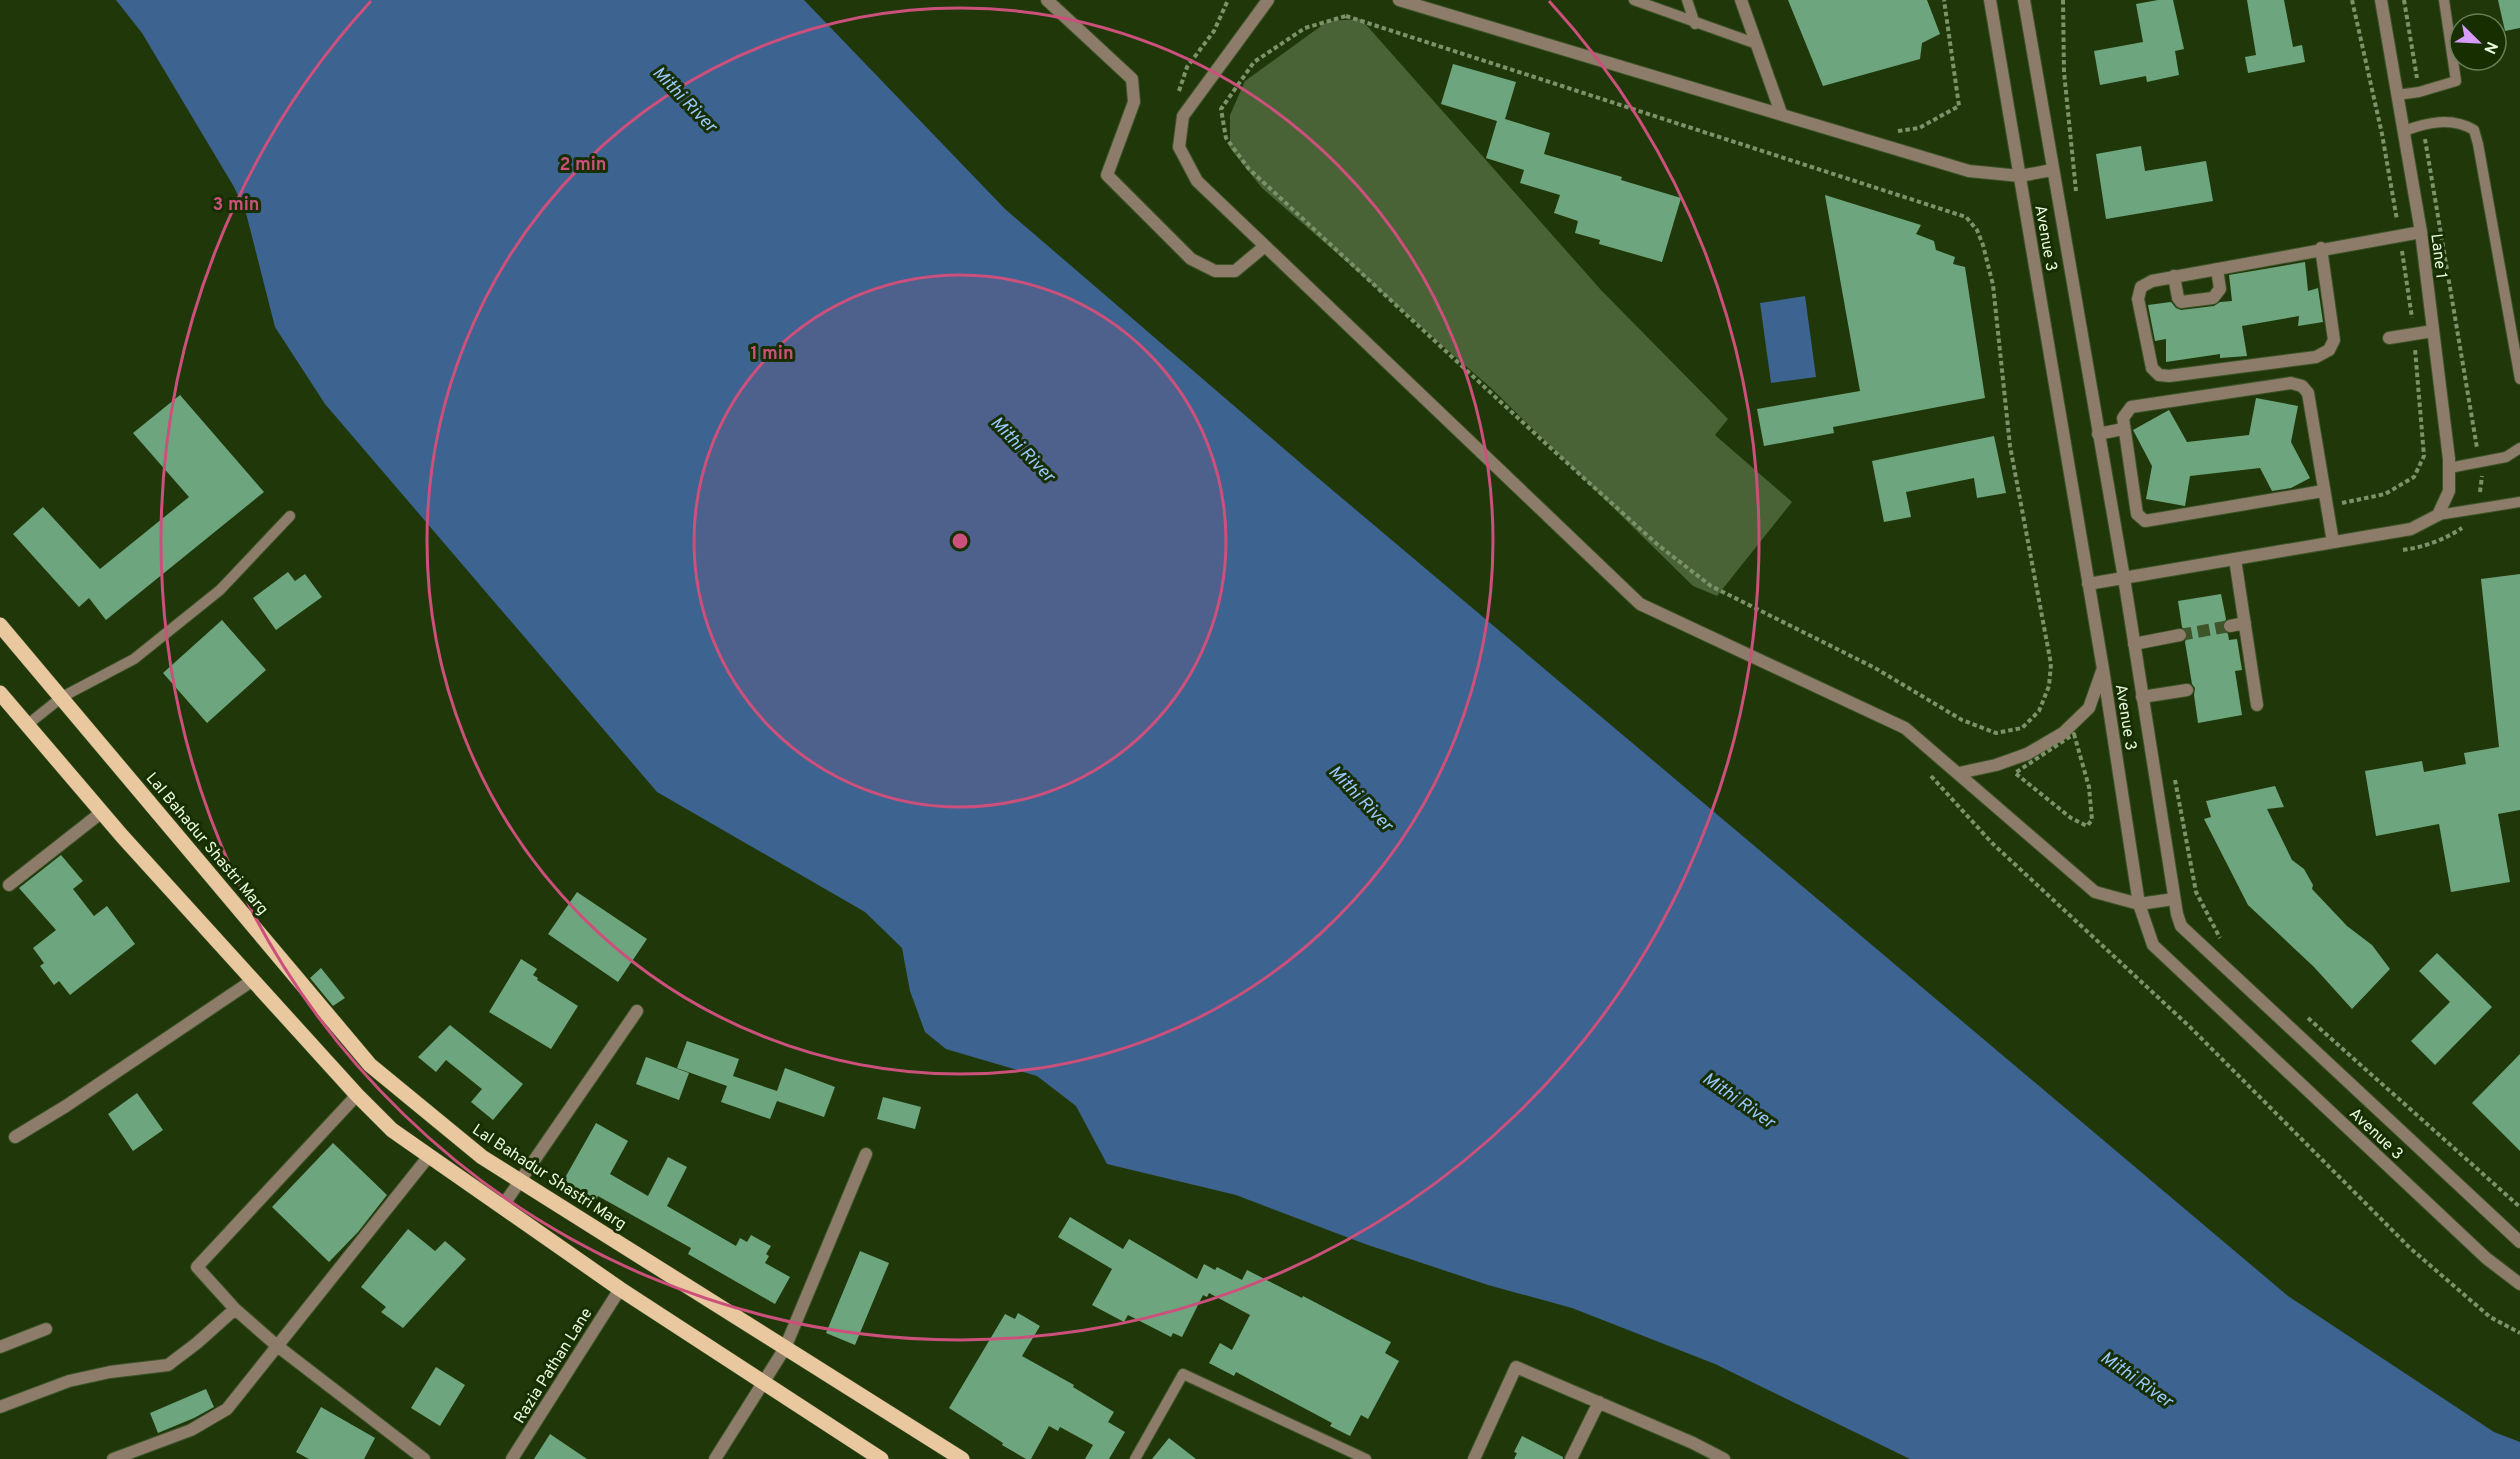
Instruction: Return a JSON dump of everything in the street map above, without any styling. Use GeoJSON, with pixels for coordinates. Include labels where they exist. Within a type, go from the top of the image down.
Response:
{"type":"FeatureCollection","features":[{"type":"Feature","properties":{"kind":"main road","name":"Lal Bahadur Shastri Marg"},"geometry":{"type":"LineString","coordinates":[[0,625],[370,1065],[483,1157],[962,1459]]}},
{"type":"Feature","properties":{"kind":"main road"},"geometry":{"type":"LineString","coordinates":[[0,693],[102,812],[357,1095],[392,1130],[620,1289],[881,1459]]}},
{"type":"Feature","properties":{"kind":"street"},"geometry":{"type":"LineString","coordinates":[[1047,0],[1132,79],[1134,102],[1107,175],[1191,259],[1215,271],[1234,271],[1265,246]]}},
{"type":"Feature","properties":{"kind":"street"},"geometry":{"type":"LineString","coordinates":[[1268,0],[1183,117],[1179,147],[1197,181],[1640,604],[1905,728],[2094,892],[2139,904],[2174,899]]}},
{"type":"Feature","properties":{"kind":"street"},"geometry":{"type":"LineString","coordinates":[[1399,0],[1969,171],[2020,176],[2052,170]]}},
{"type":"Feature","properties":{"kind":"street"},"geometry":{"type":"LineString","coordinates":[[1741,0],[1781,113]]}},
{"type":"Feature","properties":{"kind":"street","name":"Avenue 3"},"geometry":{"type":"LineString","coordinates":[[1990,0],[2103,669],[2139,904],[2153,945],[2486,1258],[2520,1284]]}},
{"type":"Feature","properties":{"kind":"street","name":"Avenue 3"},"geometry":{"type":"LineString","coordinates":[[2024,0],[2124,578],[2174,899],[2181,926],[2520,1242]]}},
{"type":"Feature","properties":{"kind":"street","name":"Lane 1"},"geometry":{"type":"LineString","coordinates":[[2381,0],[2421,232],[2449,468],[2449,491],[2438,515]]}},
{"type":"Feature","properties":{"kind":"street"},"geometry":{"type":"LineString","coordinates":[[2321,248],[2334,340],[2328,350],[2316,357],[2159,375],[2152,368],[2138,299],[2142,287],[2152,281],[2321,248],[2421,232]]}},
{"type":"Feature","properties":{"kind":"street"},"geometry":{"type":"LineString","coordinates":[[2174,276],[2178,298],[2181,302],[2213,298],[2220,289],[2217,268]]}},
{"type":"Feature","properties":{"kind":"street"},"geometry":{"type":"LineString","coordinates":[[2389,338],[2433,331]]}},
{"type":"Feature","properties":{"kind":"street"},"geometry":{"type":"LineString","coordinates":[[2323,491],[2145,521],[2137,514],[2122,418],[2131,407],[2291,383],[2302,386],[2308,393],[2333,542]]}},
{"type":"Feature","properties":{"kind":"street"},"geometry":{"type":"LineString","coordinates":[[2098,434],[2123,429]]}},
{"type":"Feature","properties":{"kind":"street"},"geometry":{"type":"LineString","coordinates":[[2088,584],[2411,529],[2438,515]]}},
{"type":"Feature","properties":{"kind":"street"},"geometry":{"type":"LineString","coordinates":[[2235,559],[2257,705]]}},
{"type":"Feature","properties":{"kind":"street"},"geometry":{"type":"LineString","coordinates":[[2230,626],[2245,623]]}},
{"type":"Feature","properties":{"kind":"street"},"geometry":{"type":"LineString","coordinates":[[2134,644],[2180,635]]}},
{"type":"Feature","properties":{"kind":"street"},"geometry":{"type":"LineString","coordinates":[[1959,773],[1996,765],[2027,754],[2062,733],[2089,708],[2103,669]]}},
{"type":"Feature","properties":{"kind":"street"},"geometry":{"type":"LineString","coordinates":[[2142,697],[2187,690]]}},
{"type":"Feature","properties":{"kind":"street"},"geometry":{"type":"LineString","coordinates":[[9,885],[102,812]]}},
{"type":"Feature","properties":{"kind":"street"},"geometry":{"type":"LineString","coordinates":[[15,1137],[66,1106],[253,980]]}},
{"type":"Feature","properties":{"kind":"street"},"geometry":{"type":"LineString","coordinates":[[502,1207],[518,1180],[637,1011]]}},
{"type":"Feature","properties":{"kind":"street"},"geometry":{"type":"LineString","coordinates":[[357,1095],[197,1267],[235,1309],[276,1345],[424,1459]]}},
{"type":"Feature","properties":{"kind":"street"},"geometry":{"type":"LineString","coordinates":[[715,1459],[785,1348],[866,1154]]}},
{"type":"Feature","properties":{"kind":"street"},"geometry":{"type":"LineString","coordinates":[[113,1459],[191,1430],[227,1409],[429,1156]]}},
{"type":"Feature","properties":{"kind":"street","name":"Razia Pathan Lane"},"geometry":{"type":"LineString","coordinates":[[512,1459],[620,1289]]}},
{"type":"Feature","properties":{"kind":"street"},"geometry":{"type":"LineString","coordinates":[[0,1407],[69,1381],[110,1372],[168,1365],[235,1309]]}},
{"type":"Feature","properties":{"kind":"street"},"geometry":{"type":"LineString","coordinates":[[0,1347],[46,1329]]}},
{"type":"Feature","properties":{"kind":"street"},"geometry":{"type":"LineString","coordinates":[[1474,1459],[1515,1367],[1693,1443],[1724,1459]]}},
{"type":"Feature","properties":{"kind":"street"},"geometry":{"type":"LineString","coordinates":[[1571,1459],[1599,1402]]}},
{"type":"Feature","properties":{"kind":"lane"},"geometry":{"type":"LineString","coordinates":[[1634,0],[1695,24],[1756,44]]}},
{"type":"Feature","properties":{"kind":"lane"},"geometry":{"type":"LineString","coordinates":[[1687,0],[1695,24]]}},
{"type":"Feature","properties":{"kind":"lane"},"geometry":{"type":"LineString","coordinates":[[2397,95],[2419,92],[2456,81],[2444,0]]}},
{"type":"Feature","properties":{"kind":"lane"},"geometry":{"type":"LineString","coordinates":[[2404,130],[2423,124],[2446,121],[2464,124],[2474,130],[2482,163],[2520,379]]}},
{"type":"Feature","properties":{"kind":"lane"},"geometry":{"type":"LineString","coordinates":[[2449,468],[2506,457],[2520,448]]}},
{"type":"Feature","properties":{"kind":"lane"},"geometry":{"type":"LineString","coordinates":[[2438,515],[2520,502]]}},
{"type":"Feature","properties":{"kind":"lane"},"geometry":{"type":"LineString","coordinates":[[27,725],[62,697],[143,652],[220,590],[290,516]]}},
{"type":"Feature","properties":{"kind":"lane"},"geometry":{"type":"LineString","coordinates":[[1135,1459],[1183,1374],[1366,1459]]}},
{"type":"Feature","properties":{"kind":"path"},"geometry":{"type":"LineString","coordinates":[[1889,133],[1919,128],[1959,106],[1944,0]]}},
{"type":"Feature","properties":{"kind":"path"},"geometry":{"type":"LineString","coordinates":[[2063,0],[2064,72],[2078,202]]}},
{"type":"Feature","properties":{"kind":"path"},"geometry":{"type":"LineString","coordinates":[[2326,506],[2385,494],[2414,477],[2424,456],[2414,334],[2400,235],[2382,134],[2352,0]]}},
{"type":"Feature","properties":{"kind":"path"},"geometry":{"type":"LineString","coordinates":[[2404,0],[2419,92]]}},
{"type":"Feature","properties":{"kind":"path"},"geometry":{"type":"LineString","coordinates":[[1346,16],[1966,217],[1977,230],[1983,245],[1993,285],[2010,446],[2050,664],[2049,686],[2039,711],[2022,728],[1996,733],[1962,720],[1875,668],[1711,586],[1658,545],[1249,168],[1226,138],[1221,109],[1254,62],[1305,28],[1346,16]]}},
{"type":"Feature","properties":{"kind":"path"},"geometry":{"type":"LineString","coordinates":[[2394,551],[2417,548],[2447,538],[2465,526],[2474,510],[2482,479],[2423,124]]}},
{"type":"Feature","properties":{"kind":"path"},"geometry":{"type":"LineString","coordinates":[[2074,734],[2079,745],[2089,787],[2092,820],[2087,826],[2071,818],[2015,773],[2074,734]]}},
{"type":"Feature","properties":{"kind":"path"},"geometry":{"type":"LineString","coordinates":[[2175,776],[2196,892],[2222,941]]}},
{"type":"Feature","properties":{"kind":"path"},"geometry":{"type":"LineString","coordinates":[[2301,1012],[2520,1207]]}},
{"type":"Feature","properties":{"kind":"green space"},"geometry":{"type":"Polygon","coordinates":[[[1361,19],[1601,290],[1728,419],[1715,435],[1792,502],[1717,596],[1693,586],[1491,388],[1262,188],[1230,148],[1230,115],[1245,81],[1328,21],[1361,19]]]}},
{"type":"Feature","properties":{"kind":"water","name":"Mithi River"},"geometry":{"type":"Polygon","coordinates":[[[116,0],[804,0],[1005,209],[1311,472],[2288,1296],[2494,1432],[2520,1442],[2520,1459],[1910,1459],[1715,1364],[1572,1308],[1488,1285],[1365,1244],[1236,1195],[1107,1164],[1076,1106],[1037,1076],[946,1049],[925,1032],[910,991],[902,948],[865,912],[657,792],[325,404],[275,327],[246,213],[234,187],[142,33],[116,0]]]}},
{"type":"Feature","properties":{"kind":"water"},"geometry":{"type":"Polygon","coordinates":[[[1805,296],[1816,377],[1771,383],[1760,303],[1805,296]]]}},
{"type":"Feature","properties":{"kind":"building"},"geometry":{"type":"Polygon","coordinates":[[[1788,0],[1927,0],[1940,34],[1922,43],[1920,59],[1823,86],[1788,0]]]}},
{"type":"Feature","properties":{"kind":"building"},"geometry":{"type":"Polygon","coordinates":[[[2173,0],[2184,49],[2175,51],[2179,75],[2147,82],[2146,76],[2100,85],[2094,51],[2143,42],[2136,4],[2173,0]]]}},
{"type":"Feature","properties":{"kind":"building"},"geometry":{"type":"Polygon","coordinates":[[[2247,0],[2284,0],[2293,47],[2302,45],[2305,62],[2248,73],[2245,57],[2256,55],[2247,0]]]}},
{"type":"Feature","properties":{"kind":"building"},"geometry":{"type":"Polygon","coordinates":[[[2498,0],[2520,0],[2520,28],[2508,30],[2508,12],[2501,12],[2498,0]]]}},
{"type":"Feature","properties":{"kind":"building"},"geometry":{"type":"Polygon","coordinates":[[[1453,64],[1516,82],[1505,119],[1550,133],[1544,154],[1622,177],[1621,180],[1681,198],[1662,262],[1599,244],[1600,240],[1575,233],[1578,221],[1554,213],[1560,195],[1520,183],[1524,170],[1486,158],[1497,121],[1441,104],[1453,64]]]}},
{"type":"Feature","properties":{"kind":"building"},"geometry":{"type":"Polygon","coordinates":[[[2141,146],[2145,171],[2206,161],[2213,201],[2106,219],[2096,154],[2141,146]]]}},
{"type":"Feature","properties":{"kind":"building"},"geometry":{"type":"Polygon","coordinates":[[[1825,195],[1921,225],[1916,234],[1934,241],[1936,250],[1955,257],[1953,264],[1965,267],[1985,398],[1833,427],[1834,433],[1764,446],[1757,409],[1860,391],[1825,195]]]}},
{"type":"Feature","properties":{"kind":"building"},"geometry":{"type":"Polygon","coordinates":[[[2305,262],[2308,291],[2318,288],[2323,322],[2298,326],[2299,316],[2242,326],[2247,356],[2220,358],[2220,354],[2166,362],[2166,339],[2155,341],[2148,305],[2171,302],[2181,310],[2214,306],[2220,302],[2232,301],[2229,275],[2305,262]]]}},
{"type":"Feature","properties":{"kind":"building"},"geometry":{"type":"Polygon","coordinates":[[[180,395],[264,492],[106,620],[89,598],[79,607],[13,534],[43,507],[100,569],[189,497],[133,433],[180,395]]]}},
{"type":"Feature","properties":{"kind":"building"},"geometry":{"type":"Polygon","coordinates":[[[2256,398],[2298,406],[2291,442],[2310,478],[2291,488],[2272,491],[2260,468],[2190,476],[2185,506],[2146,499],[2152,466],[2133,430],[2169,410],[2187,442],[2249,435],[2256,398]]]}},
{"type":"Feature","properties":{"kind":"building"},"geometry":{"type":"Polygon","coordinates":[[[1994,436],[2006,493],[1977,498],[1974,478],[1906,492],[1911,517],[1884,522],[1872,461],[1994,436]]]}},
{"type":"Feature","properties":{"kind":"building"},"geometry":{"type":"Polygon","coordinates":[[[288,572],[295,581],[305,574],[322,597],[276,630],[253,598],[288,572]]]}},
{"type":"Feature","properties":{"kind":"building"},"geometry":{"type":"Polygon","coordinates":[[[2520,574],[2520,810],[2498,814],[2510,882],[2451,892],[2439,824],[2376,836],[2365,771],[2422,761],[2424,772],[2466,764],[2464,753],[2499,747],[2481,579],[2520,574]]]}},
{"type":"Feature","properties":{"kind":"building"},"geometry":{"type":"Polygon","coordinates":[[[2221,594],[2226,619],[2222,628],[2228,634],[2229,640],[2237,639],[2242,670],[2235,671],[2242,715],[2198,723],[2195,688],[2192,684],[2185,642],[2188,634],[2182,627],[2178,601],[2221,594]]]}},
{"type":"Feature","properties":{"kind":"building"},"geometry":{"type":"Polygon","coordinates":[[[222,620],[266,670],[207,723],[163,673],[222,620]]]}},
{"type":"Feature","properties":{"kind":"building"},"geometry":{"type":"Polygon","coordinates":[[[2275,786],[2284,807],[2267,809],[2292,860],[2304,869],[2313,885],[2312,889],[2347,926],[2372,945],[2390,969],[2352,1009],[2314,967],[2248,905],[2204,819],[2211,817],[2206,801],[2275,786]]]}},
{"type":"Feature","properties":{"kind":"building"},"geometry":{"type":"Polygon","coordinates":[[[61,855],[83,881],[73,889],[94,916],[107,906],[135,944],[70,995],[59,981],[54,985],[40,966],[44,963],[33,948],[56,930],[19,888],[61,855]]]}},
{"type":"Feature","properties":{"kind":"building"},"geometry":{"type":"Polygon","coordinates":[[[577,892],[647,939],[618,982],[548,934],[577,892]]]}},
{"type":"Feature","properties":{"kind":"building"},"geometry":{"type":"Polygon","coordinates":[[[2437,953],[2492,1007],[2435,1065],[2411,1041],[2450,1002],[2419,971],[2437,953]]]}},
{"type":"Feature","properties":{"kind":"building"},"geometry":{"type":"Polygon","coordinates":[[[521,959],[537,969],[533,975],[538,978],[537,980],[578,1006],[551,1049],[489,1012],[521,959]]]}},
{"type":"Feature","properties":{"kind":"building"},"geometry":{"type":"Polygon","coordinates":[[[321,968],[345,998],[333,1006],[310,978],[321,968]]]}},
{"type":"Feature","properties":{"kind":"building"},"geometry":{"type":"Polygon","coordinates":[[[450,1025],[523,1084],[493,1120],[471,1102],[482,1089],[446,1060],[436,1072],[418,1057],[450,1025]]]}},
{"type":"Feature","properties":{"kind":"building"},"geometry":{"type":"Polygon","coordinates":[[[687,1041],[739,1059],[733,1076],[777,1091],[785,1068],[835,1087],[824,1117],[777,1101],[770,1119],[721,1102],[727,1086],[677,1068],[687,1041]]]}},
{"type":"Feature","properties":{"kind":"building"},"geometry":{"type":"Polygon","coordinates":[[[2520,1054],[2520,1151],[2472,1103],[2520,1054]]]}},
{"type":"Feature","properties":{"kind":"building"},"geometry":{"type":"Polygon","coordinates":[[[646,1057],[689,1073],[679,1100],[636,1084],[646,1057]]]}},
{"type":"Feature","properties":{"kind":"building"},"geometry":{"type":"Polygon","coordinates":[[[137,1093],[163,1130],[133,1151],[108,1114],[137,1093]]]}},
{"type":"Feature","properties":{"kind":"building"},"geometry":{"type":"Polygon","coordinates":[[[883,1097],[921,1107],[915,1129],[877,1119],[883,1097]]]}},
{"type":"Feature","properties":{"kind":"building"},"geometry":{"type":"Polygon","coordinates":[[[596,1123],[628,1141],[610,1174],[648,1196],[668,1157],[687,1167],[667,1206],[736,1246],[740,1238],[747,1242],[751,1235],[771,1246],[766,1254],[769,1256],[765,1263],[790,1277],[775,1304],[688,1254],[691,1248],[598,1196],[595,1202],[562,1183],[596,1123]]]}},
{"type":"Feature","properties":{"kind":"building"},"geometry":{"type":"Polygon","coordinates":[[[333,1143],[387,1195],[358,1232],[329,1262],[272,1207],[333,1143]]]}},
{"type":"Feature","properties":{"kind":"building"},"geometry":{"type":"Polygon","coordinates":[[[1070,1217],[1123,1249],[1129,1239],[1197,1279],[1204,1264],[1215,1270],[1217,1267],[1242,1280],[1247,1270],[1391,1342],[1385,1353],[1399,1361],[1368,1419],[1361,1415],[1350,1436],[1330,1426],[1332,1423],[1236,1372],[1234,1376],[1209,1363],[1220,1343],[1232,1350],[1250,1315],[1209,1293],[1207,1297],[1203,1295],[1182,1337],[1173,1333],[1171,1337],[1128,1315],[1124,1322],[1092,1305],[1112,1269],[1058,1237],[1070,1217]]]}},
{"type":"Feature","properties":{"kind":"building"},"geometry":{"type":"Polygon","coordinates":[[[408,1229],[435,1251],[445,1241],[466,1259],[403,1328],[381,1312],[386,1307],[361,1287],[408,1229]]]}},
{"type":"Feature","properties":{"kind":"building"},"geometry":{"type":"Polygon","coordinates":[[[860,1251],[889,1263],[855,1345],[826,1333],[860,1251]]]}},
{"type":"Feature","properties":{"kind":"building"},"geometry":{"type":"Polygon","coordinates":[[[1018,1313],[1040,1326],[1022,1356],[1074,1385],[1073,1387],[1114,1412],[1108,1422],[1125,1432],[1109,1459],[1085,1459],[1093,1445],[1060,1427],[1058,1431],[1049,1426],[1031,1459],[1026,1459],[949,1408],[1005,1314],[1015,1319],[1018,1313]]]}},
{"type":"Feature","properties":{"kind":"building"},"geometry":{"type":"Polygon","coordinates":[[[436,1367],[465,1385],[440,1426],[411,1408],[436,1367]]]}},
{"type":"Feature","properties":{"kind":"building"},"geometry":{"type":"Polygon","coordinates":[[[206,1389],[214,1407],[158,1433],[150,1413],[206,1389]]]}},
{"type":"Feature","properties":{"kind":"building"},"geometry":{"type":"Polygon","coordinates":[[[321,1407],[375,1438],[364,1459],[309,1459],[296,1452],[321,1407]]]}},
{"type":"Feature","properties":{"kind":"building"},"geometry":{"type":"Polygon","coordinates":[[[550,1434],[587,1459],[534,1459],[550,1434]]]}},
{"type":"Feature","properties":{"kind":"building"},"geometry":{"type":"Polygon","coordinates":[[[1522,1436],[1563,1459],[1514,1459],[1517,1453],[1514,1452],[1522,1436]]]}},
{"type":"Feature","properties":{"kind":"building"},"geometry":{"type":"Polygon","coordinates":[[[1169,1438],[1196,1459],[1152,1459],[1169,1438]]]}},
{"type":"Feature","properties":{"kind":"tunnel"},"geometry":{"type":"LineString","coordinates":[[2180,635],[2230,626]]}}]}
